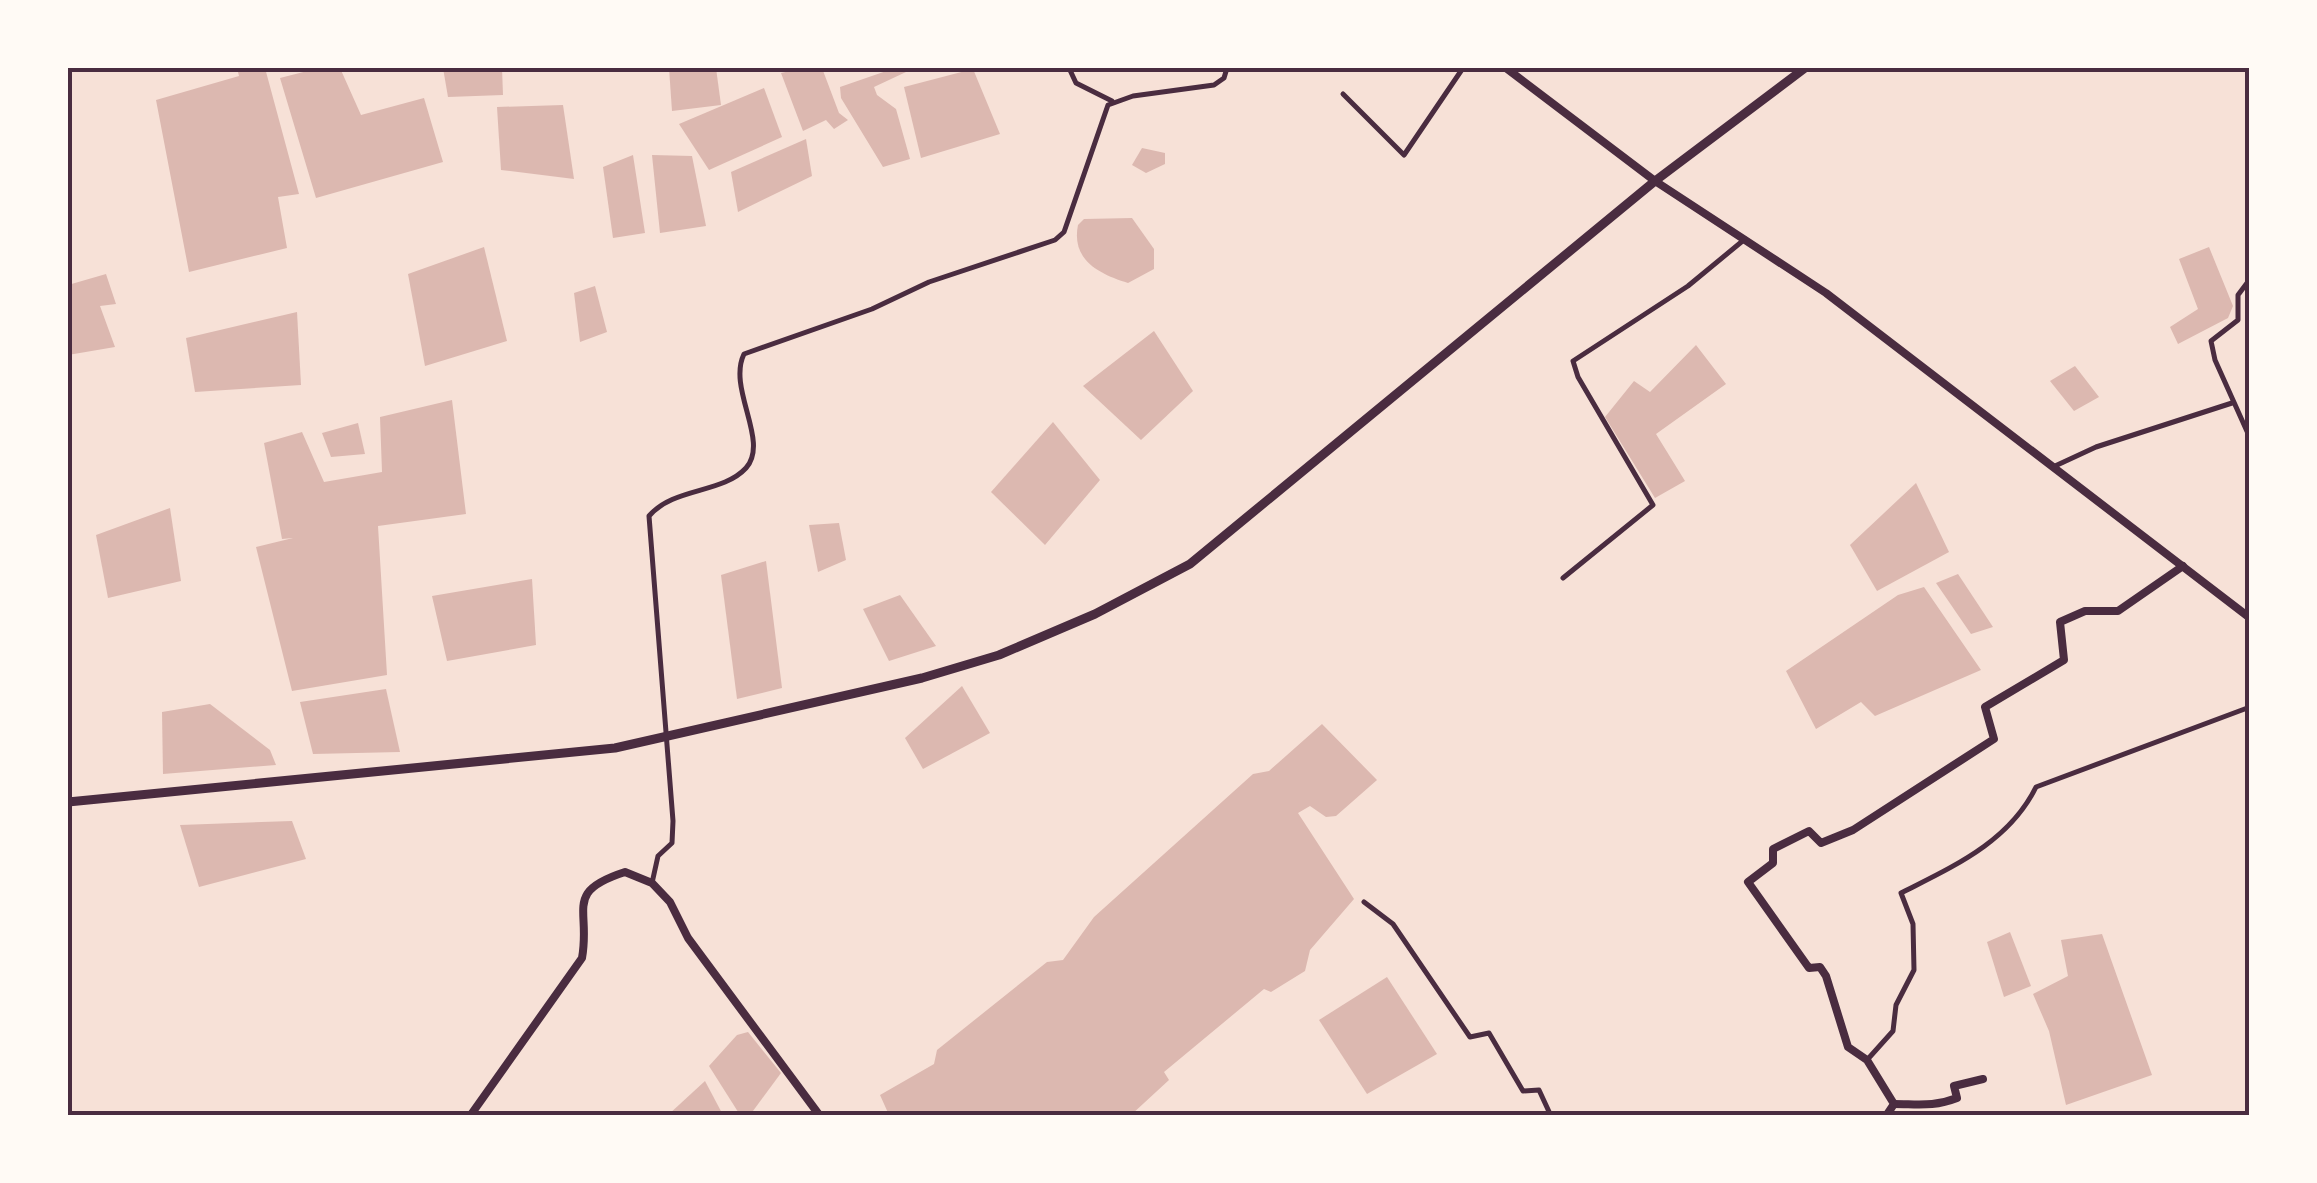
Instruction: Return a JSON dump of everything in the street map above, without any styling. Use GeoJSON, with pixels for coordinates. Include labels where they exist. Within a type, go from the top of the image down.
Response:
{"type":"FeatureCollection","features":[{"type":"Feature","properties":{"kind":"highway"},"geometry":{"type":"LineString","coordinates":[[68,802],[570,754],[922,678],[999,655],[1095,614],[1190,564],[1655,181],[1805,68]]}},
{"type":"Feature","properties":{"kind":"street"},"geometry":{"type":"LineString","coordinates":[[1069,68],[1076,83],[1112,101],[1214,86],[1227,68]]}},
{"type":"Feature","properties":{"kind":"street"},"geometry":{"type":"LineString","coordinates":[[1342,94],[1404,155],[1463,68]]}},
{"type":"Feature","properties":{"kind":"street"},"geometry":{"type":"LineString","coordinates":[[1506,68],[1655,181],[1747,237],[2250,618]]}},
{"type":"Feature","properties":{"kind":"street"},"geometry":{"type":"LineString","coordinates":[[652,883],[658,856],[672,843],[649,516],[660,505],[734,477],[749,465],[755,448],[740,386],[739,364],[744,354],[872,309],[929,282],[1055,240],[1067,224],[1112,101]]}},
{"type":"Feature","properties":{"kind":"street"},"geometry":{"type":"LineString","coordinates":[[1564,578],[1653,505],[1578,377],[1573,361],[1688,286],[1747,237]]}},
{"type":"Feature","properties":{"kind":"street"},"geometry":{"type":"LineString","coordinates":[[2250,280],[2238,295],[2238,320],[2211,340],[2232,403],[2250,438]]}},
{"type":"Feature","properties":{"kind":"street"},"geometry":{"type":"LineString","coordinates":[[2052,468],[2096,448],[2232,403]]}},
{"type":"Feature","properties":{"kind":"street"},"geometry":{"type":"LineString","coordinates":[[1982,1080],[1954,1086],[1957,1098],[1943,1104],[1915,1108],[1894,1104],[1867,1060],[1848,1047],[1820,967],[1809,968],[1748,882],[1773,864],[1773,849],[1810,831],[1821,843],[1852,830],[1994,739],[1985,706],[2064,660],[2060,622],[2085,611],[2118,611],[2183,566]]}},
{"type":"Feature","properties":{"kind":"street"},"geometry":{"type":"LineString","coordinates":[[1867,1060],[1893,1031],[1896,1005],[1914,970],[1913,924],[1901,892],[1943,872],[2016,824],[2036,788],[2250,707]]}},
{"type":"Feature","properties":{"kind":"street"},"geometry":{"type":"LineString","coordinates":[[470,1116],[582,958],[585,941],[580,907],[586,893],[598,881],[625,872],[652,883],[670,902],[688,938],[820,1116]]}},
{"type":"Feature","properties":{"kind":"street"},"geometry":{"type":"LineString","coordinates":[[1364,902],[1393,924],[1470,1037],[1489,1033],[1523,1090],[1539,1090],[1551,1116]]}},
{"type":"Feature","properties":{"kind":"street"},"geometry":{"type":"LineString","coordinates":[[1886,1116],[1894,1104]]}},
{"type":"Feature","properties":{"kind":"shaded area"},"geometry":{"type":"Polygon","coordinates":[[[237,68],[265,68],[299,194],[278,197],[287,248],[189,272],[156,100],[239,76],[237,68]]]}},
{"type":"Feature","properties":{"kind":"shaded area"},"geometry":{"type":"Polygon","coordinates":[[[319,68],[340,68],[361,115],[424,98],[443,162],[316,198],[280,78],[319,68]]]}},
{"type":"Feature","properties":{"kind":"shaded area"},"geometry":{"type":"Polygon","coordinates":[[[443,68],[502,68],[503,95],[448,97],[443,68]]]}},
{"type":"Feature","properties":{"kind":"shaded area"},"geometry":{"type":"Polygon","coordinates":[[[669,68],[716,68],[721,105],[672,111],[669,68]]]}},
{"type":"Feature","properties":{"kind":"shaded area"},"geometry":{"type":"Polygon","coordinates":[[[822,68],[839,113],[848,120],[834,129],[826,120],[803,131],[781,73],[822,68]]]}},
{"type":"Feature","properties":{"kind":"shaded area"},"geometry":{"type":"Polygon","coordinates":[[[895,68],[906,72],[874,87],[877,95],[896,109],[910,159],[883,167],[841,98],[840,87],[895,68]]]}},
{"type":"Feature","properties":{"kind":"shaded area"},"geometry":{"type":"Polygon","coordinates":[[[973,69],[1000,134],[921,158],[904,87],[973,69]]]}},
{"type":"Feature","properties":{"kind":"shaded area"},"geometry":{"type":"Polygon","coordinates":[[[764,88],[782,137],[709,170],[679,124],[764,88]]]}},
{"type":"Feature","properties":{"kind":"shaded area"},"geometry":{"type":"Polygon","coordinates":[[[563,105],[574,179],[501,170],[497,107],[563,105]]]}},
{"type":"Feature","properties":{"kind":"shaded area"},"geometry":{"type":"Polygon","coordinates":[[[806,139],[812,176],[738,212],[731,172],[806,139]]]}},
{"type":"Feature","properties":{"kind":"shaded area"},"geometry":{"type":"Polygon","coordinates":[[[1142,148],[1165,153],[1165,164],[1146,173],[1132,165],[1142,148]]]}},
{"type":"Feature","properties":{"kind":"shaded area"},"geometry":{"type":"Polygon","coordinates":[[[633,155],[645,233],[613,238],[603,167],[633,155]]]}},
{"type":"Feature","properties":{"kind":"shaded area"},"geometry":{"type":"Polygon","coordinates":[[[652,155],[692,156],[706,226],[660,233],[652,155]]]}},
{"type":"Feature","properties":{"kind":"shaded area"},"geometry":{"type":"Polygon","coordinates":[[[1132,218],[1154,249],[1154,269],[1128,283],[1090,264],[1077,237],[1078,225],[1084,219],[1132,218]]]}},
{"type":"Feature","properties":{"kind":"shaded area"},"geometry":{"type":"Polygon","coordinates":[[[484,247],[507,341],[425,366],[408,274],[484,247]]]}},
{"type":"Feature","properties":{"kind":"shaded area"},"geometry":{"type":"Polygon","coordinates":[[[2209,247],[2233,306],[2228,318],[2178,344],[2170,327],[2198,309],[2179,259],[2209,247]]]}},
{"type":"Feature","properties":{"kind":"shaded area"},"geometry":{"type":"Polygon","coordinates":[[[106,274],[116,304],[100,306],[115,347],[68,355],[68,285],[106,274]]]}},
{"type":"Feature","properties":{"kind":"shaded area"},"geometry":{"type":"Polygon","coordinates":[[[595,286],[607,332],[580,342],[574,293],[595,286]]]}},
{"type":"Feature","properties":{"kind":"shaded area"},"geometry":{"type":"Polygon","coordinates":[[[297,312],[301,385],[195,392],[186,338],[297,312]]]}},
{"type":"Feature","properties":{"kind":"shaded area"},"geometry":{"type":"Polygon","coordinates":[[[1154,331],[1193,391],[1141,440],[1083,386],[1154,331]]]}},
{"type":"Feature","properties":{"kind":"shaded area"},"geometry":{"type":"Polygon","coordinates":[[[1696,345],[1726,384],[1656,434],[1685,481],[1655,498],[1605,417],[1634,381],[1650,392],[1696,345]]]}},
{"type":"Feature","properties":{"kind":"shaded area"},"geometry":{"type":"Polygon","coordinates":[[[2075,366],[2099,397],[2074,411],[2050,381],[2075,366]]]}},
{"type":"Feature","properties":{"kind":"shaded area"},"geometry":{"type":"Polygon","coordinates":[[[452,400],[466,514],[378,526],[387,675],[292,691],[256,547],[293,538],[282,539],[264,443],[302,432],[324,482],[382,472],[380,417],[452,400]]]}},
{"type":"Feature","properties":{"kind":"shaded area"},"geometry":{"type":"Polygon","coordinates":[[[1053,422],[1100,480],[1045,545],[991,492],[1053,422]]]}},
{"type":"Feature","properties":{"kind":"shaded area"},"geometry":{"type":"Polygon","coordinates":[[[358,423],[365,454],[331,457],[322,433],[358,423]]]}},
{"type":"Feature","properties":{"kind":"shaded area"},"geometry":{"type":"Polygon","coordinates":[[[1916,483],[1949,552],[1877,591],[1850,545],[1916,483]]]}},
{"type":"Feature","properties":{"kind":"shaded area"},"geometry":{"type":"Polygon","coordinates":[[[170,508],[181,581],[108,598],[96,535],[170,508]]]}},
{"type":"Feature","properties":{"kind":"shaded area"},"geometry":{"type":"Polygon","coordinates":[[[839,523],[846,560],[818,572],[809,525],[839,523]]]}},
{"type":"Feature","properties":{"kind":"shaded area"},"geometry":{"type":"Polygon","coordinates":[[[766,561],[782,688],[737,699],[721,575],[766,561]]]}},
{"type":"Feature","properties":{"kind":"shaded area"},"geometry":{"type":"Polygon","coordinates":[[[1958,574],[1993,627],[1971,634],[1936,583],[1958,574]]]}},
{"type":"Feature","properties":{"kind":"shaded area"},"geometry":{"type":"Polygon","coordinates":[[[532,579],[536,645],[447,661],[432,596],[532,579]]]}},
{"type":"Feature","properties":{"kind":"shaded area"},"geometry":{"type":"Polygon","coordinates":[[[1924,587],[1981,670],[1875,716],[1861,702],[1816,729],[1786,671],[1898,595],[1924,587]]]}},
{"type":"Feature","properties":{"kind":"shaded area"},"geometry":{"type":"Polygon","coordinates":[[[900,595],[936,646],[889,661],[863,609],[900,595]]]}},
{"type":"Feature","properties":{"kind":"shaded area"},"geometry":{"type":"Polygon","coordinates":[[[962,686],[990,733],[923,769],[905,738],[962,686]]]}},
{"type":"Feature","properties":{"kind":"shaded area"},"geometry":{"type":"Polygon","coordinates":[[[386,689],[400,752],[313,754],[300,702],[386,689]]]}},
{"type":"Feature","properties":{"kind":"shaded area"},"geometry":{"type":"Polygon","coordinates":[[[210,704],[270,750],[276,765],[163,774],[162,712],[210,704]]]}},
{"type":"Feature","properties":{"kind":"shaded area"},"geometry":{"type":"Polygon","coordinates":[[[1322,724],[1377,780],[1336,816],[1326,817],[1310,806],[1298,813],[1354,899],[1310,950],[1305,971],[1271,992],[1264,989],[1164,1072],[1169,1080],[1131,1115],[889,1115],[880,1095],[934,1064],[937,1050],[1047,962],[1063,960],[1094,917],[1253,774],[1269,771],[1322,724]]]}},
{"type":"Feature","properties":{"kind":"shaded area"},"geometry":{"type":"Polygon","coordinates":[[[292,821],[306,859],[199,887],[180,825],[292,821]]]}},
{"type":"Feature","properties":{"kind":"shaded area"},"geometry":{"type":"Polygon","coordinates":[[[2010,932],[2031,986],[2004,997],[1987,942],[2010,932]]]}},
{"type":"Feature","properties":{"kind":"shaded area"},"geometry":{"type":"Polygon","coordinates":[[[2102,934],[2152,1075],[2066,1105],[2049,1031],[2033,994],[2068,976],[2061,940],[2102,934]]]}},
{"type":"Feature","properties":{"kind":"shaded area"},"geometry":{"type":"Polygon","coordinates":[[[1387,977],[1437,1054],[1367,1094],[1319,1020],[1387,977]]]}},
{"type":"Feature","properties":{"kind":"shaded area"},"geometry":{"type":"Polygon","coordinates":[[[748,1032],[781,1073],[750,1115],[740,1115],[709,1066],[737,1035],[748,1032]]]}},
{"type":"Feature","properties":{"kind":"shaded area"},"geometry":{"type":"Polygon","coordinates":[[[705,1081],[723,1115],[668,1115],[705,1081]]]}}]}
